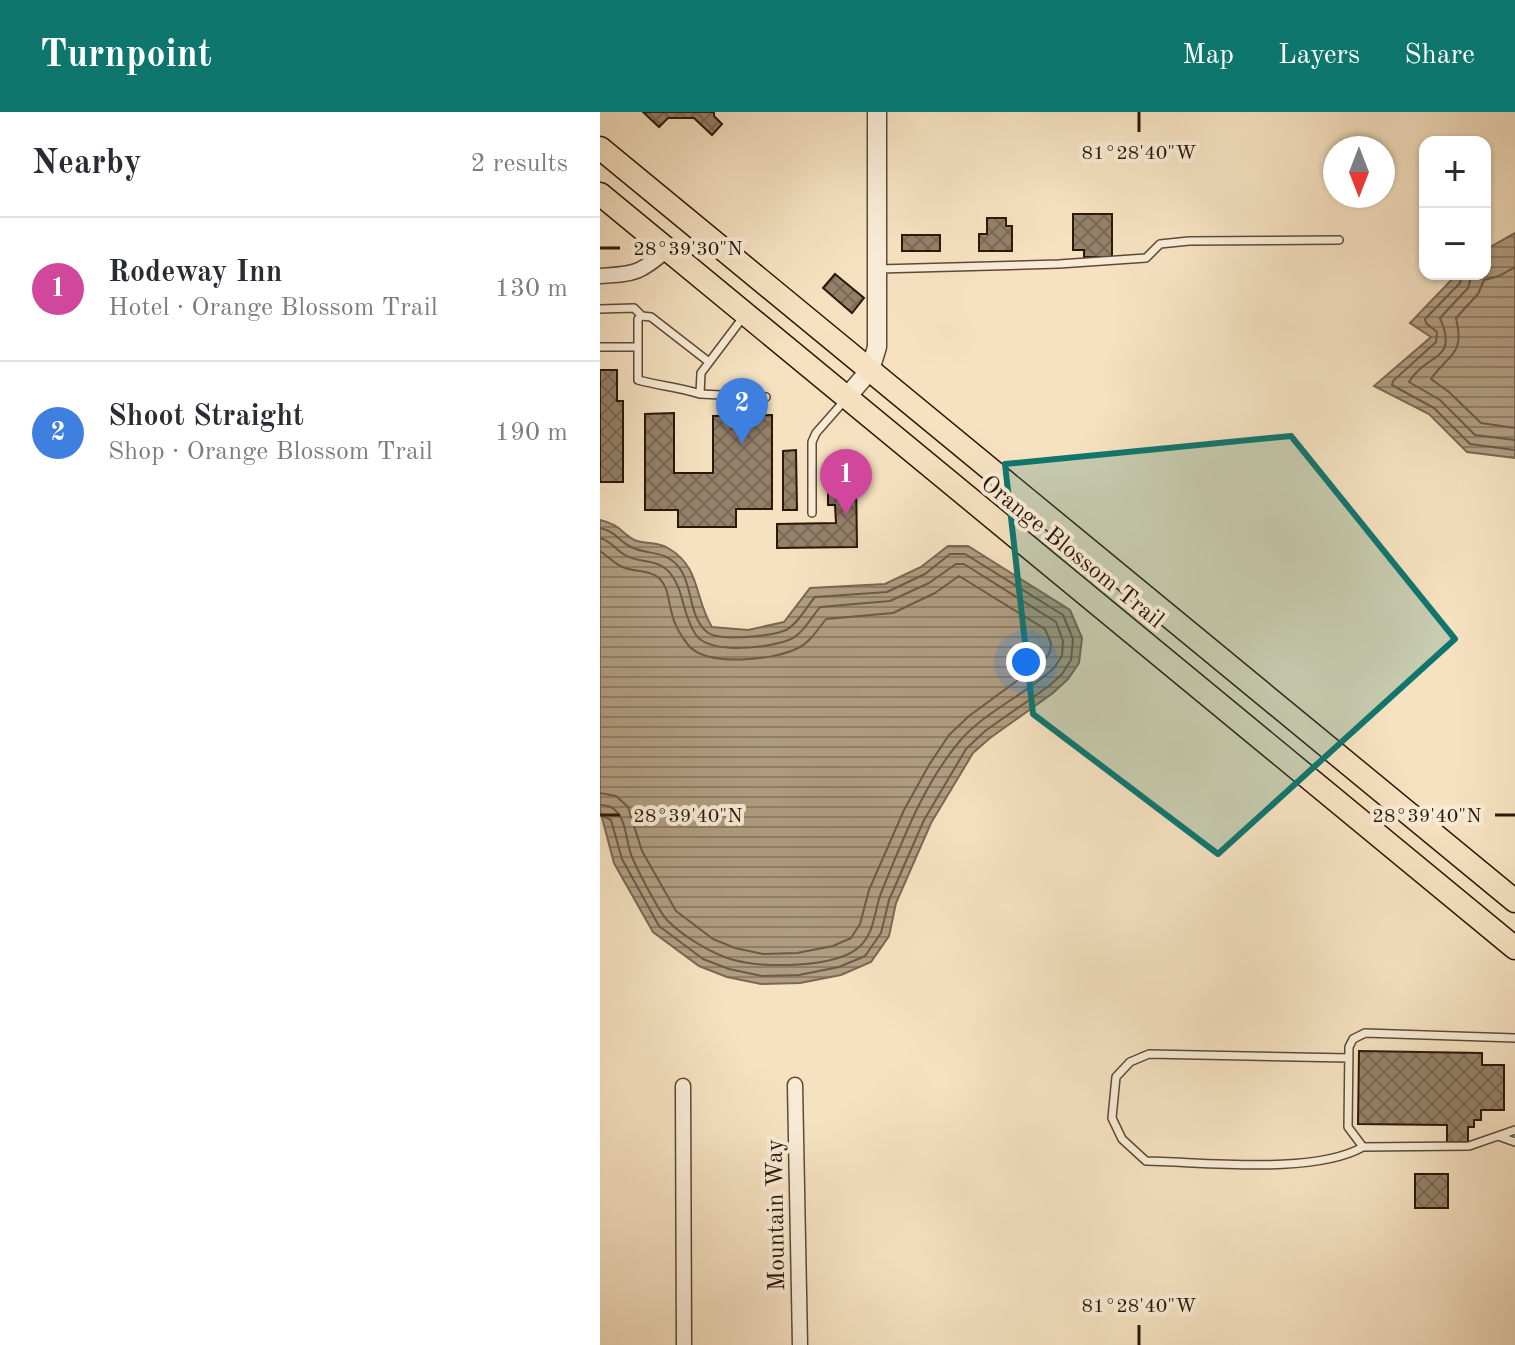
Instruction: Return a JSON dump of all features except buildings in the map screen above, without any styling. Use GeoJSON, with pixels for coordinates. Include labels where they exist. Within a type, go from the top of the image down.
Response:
{"type":"FeatureCollection","features":[{"type":"Feature","properties":{"kind":"main road","name":"Orange Blossom Trail"},"geometry":{"type":"LineString","coordinates":[[600,148],[1515,901]]}},
{"type":"Feature","properties":{"kind":"main road","name":"Orange Blossom Trail"},"geometry":{"type":"LineString","coordinates":[[600,194],[1515,948]]}},
{"type":"Feature","properties":{"kind":"street"},"geometry":{"type":"LineString","coordinates":[[846,398],[870,370],[877,347],[877,112]]}},
{"type":"Feature","properties":{"kind":"street"},"geometry":{"type":"LineString","coordinates":[[600,276],[633,274],[646,268],[668,249]]}},
{"type":"Feature","properties":{"kind":"street","name":"Mountain Way"},"geometry":{"type":"LineString","coordinates":[[795,1085],[800,1345]]}},
{"type":"Feature","properties":{"kind":"street"},"geometry":{"type":"LineString","coordinates":[[683,1086],[684,1345]]}},
{"type":"Feature","properties":{"kind":"lane"},"geometry":{"type":"LineString","coordinates":[[877,269],[1059,264],[1146,258],[1160,244],[1189,241],[1339,240]]}},
{"type":"Feature","properties":{"kind":"lane"},"geometry":{"type":"LineString","coordinates":[[600,309],[634,308],[642,316],[651,317],[709,362]]}},
{"type":"Feature","properties":{"kind":"lane"},"geometry":{"type":"LineString","coordinates":[[700,394],[701,373],[746,315]]}},
{"type":"Feature","properties":{"kind":"lane"},"geometry":{"type":"LineString","coordinates":[[642,316],[637,326],[638,380],[700,394],[766,397]]}},
{"type":"Feature","properties":{"kind":"lane"},"geometry":{"type":"LineString","coordinates":[[600,347],[637,347]]}},
{"type":"Feature","properties":{"kind":"lane"},"geometry":{"type":"LineString","coordinates":[[812,513],[812,442],[846,398]]}},
{"type":"Feature","properties":{"kind":"lane"},"geometry":{"type":"LineString","coordinates":[[1363,1147],[1348,1127],[1349,1058],[1353,1039],[1365,1033],[1515,1038]]}},
{"type":"Feature","properties":{"kind":"lane"},"geometry":{"type":"LineString","coordinates":[[1349,1058],[1149,1054],[1130,1062],[1116,1077],[1112,1118],[1122,1139],[1146,1161],[1298,1164],[1345,1157],[1363,1147],[1469,1146],[1515,1130]]}},
{"type":"Feature","properties":{"kind":"lane"},"geometry":{"type":"LineString","coordinates":[[1498,1136],[1515,1142]]}},
{"type":"Feature","properties":{"kind":"highlighted area"},"geometry":{"type":"Polygon","coordinates":[[[1291,436],[1455,639],[1218,854],[1033,714],[1005,464],[1291,436]]]}},
{"type":"Feature","properties":{"kind":"water"},"geometry":{"type":"Polygon","coordinates":[[[1515,233],[1515,458],[1467,452],[1429,414],[1374,386],[1431,337],[1410,323],[1451,280],[1491,280],[1491,247],[1515,233]]]}},
{"type":"Feature","properties":{"kind":"water"},"geometry":{"type":"Polygon","coordinates":[[[600,520],[637,541],[664,546],[679,556],[692,574],[712,627],[748,630],[784,622],[810,588],[885,584],[921,567],[948,546],[968,546],[1070,610],[1082,638],[1079,663],[1053,693],[973,753],[931,823],[896,903],[889,936],[871,962],[841,975],[800,983],[761,984],[727,977],[699,966],[653,932],[614,863],[600,810],[600,520]]]}},
{"type":"Feature","properties":{"kind":"place","name":"Shoot Straight"},"geometry":{"type":"Point","coordinates":[742,444]}},
{"type":"Feature","properties":{"kind":"place","name":"Rodeway Inn"},"geometry":{"type":"Point","coordinates":[846,515]}}]}
